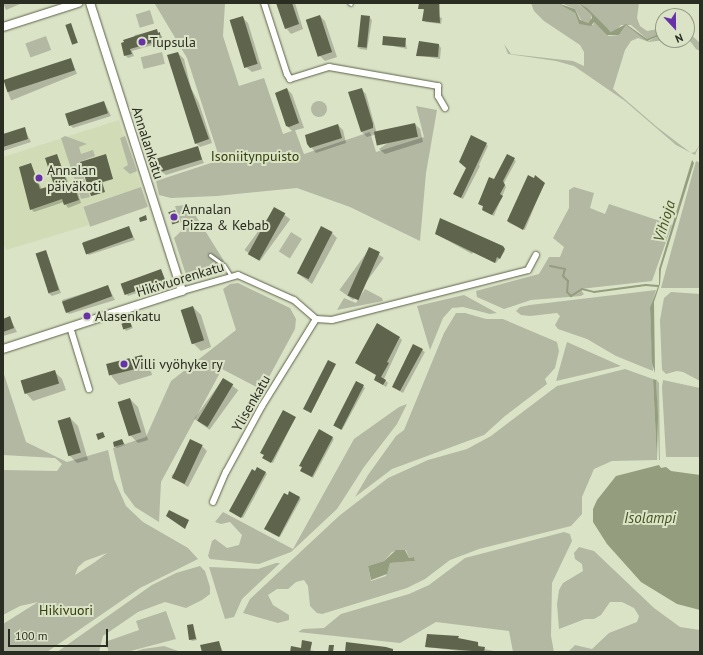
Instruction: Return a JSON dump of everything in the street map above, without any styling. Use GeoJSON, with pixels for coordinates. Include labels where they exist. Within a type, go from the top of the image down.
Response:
{"type":"FeatureCollection","features":[{"type":"Feature","properties":{"kind":"street"},"geometry":{"type":"LineString","coordinates":[[3,27],[78,3]]}},
{"type":"Feature","properties":{"kind":"street","name":"Annalankatu"},"geometry":{"type":"LineString","coordinates":[[90,3],[182,291]]}},
{"type":"Feature","properties":{"kind":"street"},"geometry":{"type":"LineString","coordinates":[[264,3],[286,74],[290,79],[329,67],[438,86],[438,96],[445,108]]}},
{"type":"Feature","properties":{"kind":"street"},"geometry":{"type":"LineString","coordinates":[[316,319],[332,320],[528,270],[536,255]]}},
{"type":"Feature","properties":{"kind":"street","name":"Hikivuorenkatu"},"geometry":{"type":"LineString","coordinates":[[3,349],[231,276],[250,279],[294,300],[316,319]]}},
{"type":"Feature","properties":{"kind":"street","name":"Ylisenkatu"},"geometry":{"type":"LineString","coordinates":[[213,502],[226,472],[262,406],[316,319]]}},
{"type":"Feature","properties":{"kind":"street"},"geometry":{"type":"LineString","coordinates":[[70,327],[89,389]]}},
{"type":"Feature","properties":{"kind":"lane"},"geometry":{"type":"LineString","coordinates":[[210,255],[224,265],[231,276]]}},
{"type":"Feature","properties":{"kind":"shaded area","name":"Annalan päiväkoti"},"geometry":{"type":"Polygon","coordinates":[[[119,120],[141,187],[83,206],[89,225],[6,250],[3,241],[3,157],[119,120]]]}},
{"type":"Feature","properties":{"kind":"green space","name":"Isoniitynpuisto"},"geometry":{"type":"Polygon","coordinates":[[[225,3],[223,36],[239,86],[264,78],[283,134],[295,130],[304,154],[370,132],[376,152],[424,137],[416,106],[437,110],[426,173],[420,241],[350,207],[297,188],[217,196],[171,198],[159,195],[156,181],[220,160],[187,58],[155,4],[225,3]]]}},
{"type":"Feature","properties":{"kind":"green space"},"geometry":{"type":"Polygon","coordinates":[[[531,3],[557,3],[575,13],[579,24],[593,25],[594,22],[609,36],[619,35],[626,25],[649,41],[655,38],[655,41],[649,42],[638,38],[631,41],[625,50],[613,89],[657,127],[691,153],[676,145],[625,101],[574,66],[556,61],[508,54],[504,44],[511,54],[573,61],[584,66],[584,52],[580,45],[544,21],[534,11],[531,3]]]}},
{"type":"Feature","properties":{"kind":"green space"},"geometry":{"type":"Polygon","coordinates":[[[561,3],[577,3],[591,14],[591,20],[588,23],[582,22],[575,9],[561,3]]]}},
{"type":"Feature","properties":{"kind":"green space"},"geometry":{"type":"Polygon","coordinates":[[[578,3],[639,3],[637,18],[640,26],[647,31],[655,30],[655,37],[647,39],[631,25],[621,25],[616,31],[611,32],[578,3]]]}},
{"type":"Feature","properties":{"kind":"green space"},"geometry":{"type":"Polygon","coordinates":[[[150,10],[154,23],[140,28],[136,14],[150,10]]]}},
{"type":"Feature","properties":{"kind":"green space"},"geometry":{"type":"Polygon","coordinates":[[[46,36],[51,50],[30,58],[25,44],[46,36]]]}},
{"type":"Feature","properties":{"kind":"green space"},"geometry":{"type":"Polygon","coordinates":[[[695,38],[700,43],[700,51],[696,49],[695,38]]]}},
{"type":"Feature","properties":{"kind":"green space"},"geometry":{"type":"Polygon","coordinates":[[[162,52],[165,64],[144,69],[141,57],[162,52]]]}},
{"type":"Feature","properties":{"kind":"green space"},"geometry":{"type":"Polygon","coordinates":[[[316,101],[322,101],[327,106],[325,115],[322,117],[316,117],[311,112],[311,106],[316,101]]]}},
{"type":"Feature","properties":{"kind":"green space"},"geometry":{"type":"Polygon","coordinates":[[[65,136],[87,144],[79,147],[81,154],[93,150],[95,156],[79,162],[90,197],[81,199],[61,138],[65,136]]]}},
{"type":"Feature","properties":{"kind":"green space"},"geometry":{"type":"Polygon","coordinates":[[[125,136],[137,171],[130,174],[123,168],[128,165],[120,138],[125,136]]]}},
{"type":"Feature","properties":{"kind":"green space"},"geometry":{"type":"Polygon","coordinates":[[[700,144],[695,155],[691,153],[695,152],[700,144]]]}},
{"type":"Feature","properties":{"kind":"green space"},"geometry":{"type":"Polygon","coordinates":[[[696,161],[700,163],[700,288],[661,288],[696,161]]]}},
{"type":"Feature","properties":{"kind":"green space"},"geometry":{"type":"Polygon","coordinates":[[[141,187],[148,207],[90,227],[83,207],[141,187]]]}},
{"type":"Feature","properties":{"kind":"green space"},"geometry":{"type":"Polygon","coordinates":[[[574,187],[594,193],[590,208],[605,214],[609,204],[672,225],[652,281],[580,289],[584,294],[581,296],[531,300],[504,309],[477,297],[476,291],[539,274],[549,257],[560,257],[564,247],[553,238],[569,208],[569,190],[574,187]]]}},
{"type":"Feature","properties":{"kind":"green space"},"geometry":{"type":"Polygon","coordinates":[[[189,205],[224,261],[224,269],[188,281],[174,238],[183,229],[175,206],[189,205]]]}},
{"type":"Feature","properties":{"kind":"green space"},"geometry":{"type":"Polygon","coordinates":[[[291,232],[302,239],[290,258],[279,252],[291,232]]]}},
{"type":"Feature","properties":{"kind":"green space"},"geometry":{"type":"Polygon","coordinates":[[[238,283],[290,308],[296,319],[295,329],[262,390],[222,369],[161,482],[159,522],[135,507],[124,492],[113,448],[146,437],[171,381],[236,330],[223,289],[230,284],[238,283]]]}},
{"type":"Feature","properties":{"kind":"green space"},"geometry":{"type":"Polygon","coordinates":[[[365,289],[382,298],[383,301],[337,310],[344,298],[356,303],[365,289]]]}},
{"type":"Feature","properties":{"kind":"green space"},"geometry":{"type":"Polygon","coordinates":[[[656,290],[650,310],[653,371],[616,356],[587,339],[558,329],[555,325],[560,316],[557,313],[530,316],[521,315],[516,311],[520,307],[530,305],[656,290]]]}},
{"type":"Feature","properties":{"kind":"green space"},"geometry":{"type":"Polygon","coordinates":[[[671,292],[700,294],[700,381],[683,372],[677,371],[666,374],[662,370],[660,320],[664,298],[671,292]]]}},
{"type":"Feature","properties":{"kind":"green space"},"geometry":{"type":"Polygon","coordinates":[[[464,295],[497,313],[490,314],[463,307],[452,308],[443,318],[430,350],[417,306],[464,295]]]}},
{"type":"Feature","properties":{"kind":"green space"},"geometry":{"type":"Polygon","coordinates":[[[456,313],[465,313],[486,319],[503,319],[557,342],[559,351],[555,368],[545,379],[547,384],[505,416],[484,435],[392,469],[355,497],[368,475],[396,436],[404,430],[444,333],[456,313]]]}},
{"type":"Feature","properties":{"kind":"green space"},"geometry":{"type":"Polygon","coordinates":[[[567,342],[621,366],[556,381],[567,342]]]}},
{"type":"Feature","properties":{"kind":"green space"},"geometry":{"type":"Polygon","coordinates":[[[625,369],[653,379],[657,460],[612,461],[594,469],[582,497],[582,514],[571,526],[479,549],[450,560],[425,579],[407,588],[322,614],[317,613],[310,606],[308,586],[304,580],[296,582],[288,589],[277,589],[268,595],[273,605],[289,615],[289,620],[278,623],[243,613],[250,599],[339,516],[388,478],[428,460],[467,449],[491,436],[557,386],[625,369]],[[406,550],[392,552],[384,561],[368,566],[371,581],[386,576],[390,563],[415,561],[414,557],[409,558],[406,550]]]}},
{"type":"Feature","properties":{"kind":"green space","name":"Hikivuori"},"geometry":{"type":"Polygon","coordinates":[[[3,371],[26,442],[67,462],[108,450],[114,479],[126,506],[143,522],[188,548],[198,559],[140,588],[47,652],[3,652],[3,624],[38,602],[20,606],[3,615],[3,470],[57,471],[62,464],[55,458],[3,455],[3,371]],[[107,553],[85,561],[78,567],[75,575],[107,553]]]}},
{"type":"Feature","properties":{"kind":"green space"},"geometry":{"type":"Polygon","coordinates":[[[656,379],[659,383],[660,460],[659,460],[656,379]]]}},
{"type":"Feature","properties":{"kind":"green space"},"geometry":{"type":"Polygon","coordinates":[[[663,380],[700,388],[700,457],[666,457],[662,387],[663,380]]]}},
{"type":"Feature","properties":{"kind":"green space"},"geometry":{"type":"Polygon","coordinates":[[[407,404],[397,424],[364,467],[337,509],[291,552],[259,564],[210,559],[208,556],[212,541],[215,539],[227,548],[239,545],[242,535],[230,522],[221,524],[215,522],[223,512],[293,549],[354,439],[399,407],[407,404]]]}},
{"type":"Feature","properties":{"kind":"green space"},"geometry":{"type":"Polygon","coordinates":[[[564,532],[570,534],[572,541],[552,583],[551,636],[554,652],[513,652],[509,631],[436,622],[400,643],[298,632],[303,629],[324,628],[341,614],[409,594],[429,585],[465,558],[564,532]]]}},
{"type":"Feature","properties":{"kind":"green space"},"geometry":{"type":"Polygon","coordinates":[[[579,547],[594,551],[654,608],[680,627],[700,630],[700,652],[568,652],[575,645],[592,649],[609,633],[637,622],[639,616],[634,608],[622,602],[610,602],[601,615],[594,619],[585,619],[559,629],[557,604],[559,590],[563,583],[583,571],[582,564],[575,559],[574,553],[579,547]]]}},
{"type":"Feature","properties":{"kind":"green space"},"geometry":{"type":"Polygon","coordinates":[[[280,563],[242,599],[234,617],[225,619],[209,567],[258,569],[280,563]]]}},
{"type":"Feature","properties":{"kind":"green space"},"geometry":{"type":"Polygon","coordinates":[[[200,566],[205,571],[210,587],[210,594],[202,600],[186,608],[165,602],[138,612],[103,636],[99,652],[57,652],[152,585],[176,573],[200,566]]]}},
{"type":"Feature","properties":{"kind":"green space"},"geometry":{"type":"Polygon","coordinates":[[[166,611],[176,639],[127,652],[109,652],[105,642],[139,630],[136,621],[166,611]]]}},
{"type":"Feature","properties":{"kind":"green space"},"geometry":{"type":"Polygon","coordinates":[[[164,646],[181,652],[134,652],[143,649],[164,646]]]}},
{"type":"Feature","properties":{"kind":"water"},"geometry":{"type":"Polygon","coordinates":[[[557,3],[575,9],[580,20],[588,23],[592,18],[591,14],[578,3],[587,8],[611,32],[626,24],[647,39],[655,36],[655,37],[647,41],[626,25],[619,35],[607,35],[594,22],[591,26],[579,24],[575,13],[557,3]]]}},
{"type":"Feature","properties":{"kind":"water"},"geometry":{"type":"Polygon","coordinates":[[[692,160],[694,163],[661,269],[660,284],[654,302],[655,373],[652,363],[650,308],[659,284],[659,269],[692,160]]]}},
{"type":"Feature","properties":{"kind":"water"},"geometry":{"type":"Polygon","coordinates":[[[653,379],[656,380],[658,416],[657,461],[653,379]]]}},
{"type":"Feature","properties":{"kind":"water","name":"Isolampi"},"geometry":{"type":"Polygon","coordinates":[[[659,465],[661,468],[666,467],[671,471],[700,475],[700,610],[677,604],[641,582],[607,544],[593,522],[593,509],[597,500],[616,476],[659,465]]]}},
{"type":"Feature","properties":{"kind":"water"},"geometry":{"type":"Polygon","coordinates":[[[396,550],[405,550],[409,558],[414,557],[415,561],[390,563],[387,574],[371,580],[368,566],[384,561],[396,550]]]}},
{"type":"Feature","properties":{"kind":"building"},"geometry":{"type":"Polygon","coordinates":[[[276,3],[292,3],[299,24],[285,29],[276,3]]]}},
{"type":"Feature","properties":{"kind":"building"},"geometry":{"type":"Polygon","coordinates":[[[419,3],[439,3],[440,23],[422,21],[424,9],[418,9],[419,3]]]}},
{"type":"Feature","properties":{"kind":"building"},"geometry":{"type":"Polygon","coordinates":[[[320,15],[332,52],[318,57],[306,20],[320,15]]]}},
{"type":"Feature","properties":{"kind":"building"},"geometry":{"type":"Polygon","coordinates":[[[361,15],[370,16],[367,48],[358,47],[361,15]]]}},
{"type":"Feature","properties":{"kind":"building"},"geometry":{"type":"Polygon","coordinates":[[[243,16],[258,64],[244,68],[230,20],[243,16]]]}},
{"type":"Feature","properties":{"kind":"building"},"geometry":{"type":"Polygon","coordinates":[[[71,23],[78,43],[72,45],[65,25],[71,23]]]}},
{"type":"Feature","properties":{"kind":"building","name":"Tupsula"},"geometry":{"type":"Polygon","coordinates":[[[157,29],[158,33],[160,32],[161,45],[153,47],[151,43],[130,49],[132,54],[124,56],[121,43],[124,42],[123,40],[157,29]]]}},
{"type":"Feature","properties":{"kind":"building"},"geometry":{"type":"Polygon","coordinates":[[[383,36],[406,38],[405,47],[382,45],[383,36]]]}},
{"type":"Feature","properties":{"kind":"building"},"geometry":{"type":"Polygon","coordinates":[[[419,41],[439,44],[438,57],[416,56],[419,41]]]}},
{"type":"Feature","properties":{"kind":"building"},"geometry":{"type":"Polygon","coordinates":[[[178,52],[209,139],[195,144],[167,55],[178,52]]]}},
{"type":"Feature","properties":{"kind":"building"},"geometry":{"type":"Polygon","coordinates":[[[71,58],[75,70],[7,92],[3,80],[71,58]]]}},
{"type":"Feature","properties":{"kind":"building"},"geometry":{"type":"Polygon","coordinates":[[[287,88],[299,123],[289,127],[286,126],[275,93],[287,88]]]}},
{"type":"Feature","properties":{"kind":"building"},"geometry":{"type":"Polygon","coordinates":[[[362,88],[373,128],[361,132],[348,92],[362,88]]]}},
{"type":"Feature","properties":{"kind":"building"},"geometry":{"type":"Polygon","coordinates":[[[104,101],[108,113],[69,126],[65,114],[104,101]]]}},
{"type":"Feature","properties":{"kind":"building"},"geometry":{"type":"Polygon","coordinates":[[[415,123],[418,137],[377,145],[374,132],[415,123]]]}},
{"type":"Feature","properties":{"kind":"building"},"geometry":{"type":"Polygon","coordinates":[[[338,124],[342,138],[310,148],[307,144],[305,135],[338,124]]]}},
{"type":"Feature","properties":{"kind":"building"},"geometry":{"type":"Polygon","coordinates":[[[25,127],[28,139],[3,147],[3,134],[25,127]]]}},
{"type":"Feature","properties":{"kind":"building"},"geometry":{"type":"Polygon","coordinates":[[[471,135],[487,143],[461,198],[453,194],[466,168],[459,162],[471,135]]]}},
{"type":"Feature","properties":{"kind":"building"},"geometry":{"type":"Polygon","coordinates":[[[198,146],[202,159],[161,172],[157,159],[198,146]]]}},
{"type":"Feature","properties":{"kind":"building"},"geometry":{"type":"Polygon","coordinates":[[[57,154],[68,186],[74,185],[79,200],[64,205],[62,199],[30,210],[19,167],[31,163],[40,189],[54,185],[45,158],[57,154]]]}},
{"type":"Feature","properties":{"kind":"building"},"geometry":{"type":"Polygon","coordinates":[[[106,154],[113,179],[102,182],[105,192],[91,196],[80,162],[106,154]]]}},
{"type":"Feature","properties":{"kind":"building"},"geometry":{"type":"Polygon","coordinates":[[[507,154],[515,158],[503,181],[505,185],[500,194],[503,196],[492,215],[482,210],[483,206],[478,204],[489,177],[494,179],[507,154]]]}},
{"type":"Feature","properties":{"kind":"building"},"geometry":{"type":"Polygon","coordinates":[[[528,175],[534,178],[535,175],[545,183],[523,230],[507,221],[528,175]]]}},
{"type":"Feature","properties":{"kind":"building"},"geometry":{"type":"Polygon","coordinates":[[[274,207],[285,213],[259,261],[248,254],[274,207]]]}},
{"type":"Feature","properties":{"kind":"building","name":"Annalan Pizza & Kebab"},"geometry":{"type":"Polygon","coordinates":[[[175,210],[179,222],[172,225],[168,212],[175,210]]]}},
{"type":"Feature","properties":{"kind":"building"},"geometry":{"type":"Polygon","coordinates":[[[146,215],[147,220],[140,222],[139,218],[146,215]]]}},
{"type":"Feature","properties":{"kind":"building"},"geometry":{"type":"Polygon","coordinates":[[[440,218],[503,246],[505,249],[500,259],[497,257],[495,263],[435,234],[440,218]]]}},
{"type":"Feature","properties":{"kind":"building"},"geometry":{"type":"Polygon","coordinates":[[[129,226],[133,237],[86,254],[82,243],[129,226]]]}},
{"type":"Feature","properties":{"kind":"building"},"geometry":{"type":"Polygon","coordinates":[[[321,226],[333,232],[309,279],[297,273],[321,226]]]}},
{"type":"Feature","properties":{"kind":"building"},"geometry":{"type":"Polygon","coordinates":[[[369,247],[380,252],[358,300],[347,295],[369,247]]]}},
{"type":"Feature","properties":{"kind":"building"},"geometry":{"type":"Polygon","coordinates":[[[46,250],[59,290],[49,293],[36,253],[46,250]]]}},
{"type":"Feature","properties":{"kind":"building"},"geometry":{"type":"Polygon","coordinates":[[[161,269],[165,280],[125,295],[121,284],[161,269]]]}},
{"type":"Feature","properties":{"kind":"building"},"geometry":{"type":"Polygon","coordinates":[[[108,285],[112,296],[66,313],[62,302],[108,285]]]}},
{"type":"Feature","properties":{"kind":"building"},"geometry":{"type":"Polygon","coordinates":[[[193,306],[204,340],[192,344],[181,310],[193,306]]]}},
{"type":"Feature","properties":{"kind":"building"},"geometry":{"type":"Polygon","coordinates":[[[10,316],[14,328],[3,332],[3,319],[10,316]]]}},
{"type":"Feature","properties":{"kind":"building"},"geometry":{"type":"Polygon","coordinates":[[[130,321],[132,327],[123,329],[121,324],[130,321]]]}},
{"type":"Feature","properties":{"kind":"building"},"geometry":{"type":"Polygon","coordinates":[[[377,323],[400,337],[387,362],[389,363],[381,377],[386,380],[383,385],[374,380],[376,375],[355,363],[377,323]]]}},
{"type":"Feature","properties":{"kind":"building"},"geometry":{"type":"Polygon","coordinates":[[[413,344],[423,349],[400,391],[392,387],[413,344]]]}},
{"type":"Feature","properties":{"kind":"building"},"geometry":{"type":"Polygon","coordinates":[[[142,355],[145,367],[109,376],[106,364],[142,355]]]}},
{"type":"Feature","properties":{"kind":"building"},"geometry":{"type":"Polygon","coordinates":[[[328,360],[336,364],[311,413],[303,409],[328,360]]]}},
{"type":"Feature","properties":{"kind":"building"},"geometry":{"type":"Polygon","coordinates":[[[55,370],[59,383],[25,394],[21,381],[55,370]]]}},
{"type":"Feature","properties":{"kind":"building"},"geometry":{"type":"Polygon","coordinates":[[[223,378],[233,384],[208,427],[197,421],[223,378]]]}},
{"type":"Feature","properties":{"kind":"building"},"geometry":{"type":"Polygon","coordinates":[[[356,381],[364,385],[341,430],[333,426],[356,381]]]}},
{"type":"Feature","properties":{"kind":"building"},"geometry":{"type":"Polygon","coordinates":[[[130,398],[141,432],[129,436],[118,402],[130,398]]]}},
{"type":"Feature","properties":{"kind":"building"},"geometry":{"type":"Polygon","coordinates":[[[283,410],[296,417],[271,463],[262,458],[264,455],[260,453],[283,410]]]}},
{"type":"Feature","properties":{"kind":"building"},"geometry":{"type":"Polygon","coordinates":[[[70,417],[81,452],[68,456],[58,421],[70,417]]]}},
{"type":"Feature","properties":{"kind":"building"},"geometry":{"type":"Polygon","coordinates":[[[319,429],[333,437],[312,477],[300,471],[302,467],[299,466],[319,429]]]}},
{"type":"Feature","properties":{"kind":"building"},"geometry":{"type":"Polygon","coordinates":[[[103,432],[105,437],[98,440],[96,434],[103,432]]]}},
{"type":"Feature","properties":{"kind":"building"},"geometry":{"type":"Polygon","coordinates":[[[122,439],[124,444],[114,447],[113,442],[122,439]]]}},
{"type":"Feature","properties":{"kind":"building"},"geometry":{"type":"Polygon","coordinates":[[[190,439],[203,445],[185,484],[172,478],[190,439]]]}},
{"type":"Feature","properties":{"kind":"building"},"geometry":{"type":"Polygon","coordinates":[[[257,467],[266,472],[241,518],[229,511],[252,469],[255,471],[257,467]]]}},
{"type":"Feature","properties":{"kind":"building"},"geometry":{"type":"Polygon","coordinates":[[[289,491],[300,497],[279,537],[264,529],[284,493],[288,495],[289,491]]]}},
{"type":"Feature","properties":{"kind":"building"},"geometry":{"type":"Polygon","coordinates":[[[169,510],[189,520],[185,529],[166,516],[169,510]]]}},
{"type":"Feature","properties":{"kind":"building"},"geometry":{"type":"Polygon","coordinates":[[[193,624],[196,639],[189,640],[187,625],[193,624]]]}},
{"type":"Feature","properties":{"kind":"building"},"geometry":{"type":"Polygon","coordinates":[[[427,634],[459,636],[458,638],[478,642],[478,646],[485,647],[484,652],[425,647],[427,634]]]}},
{"type":"Feature","properties":{"kind":"building"},"geometry":{"type":"Polygon","coordinates":[[[302,640],[312,642],[310,652],[290,652],[291,646],[301,648],[302,640]]]}},
{"type":"Feature","properties":{"kind":"building"},"geometry":{"type":"Polygon","coordinates":[[[219,641],[222,652],[202,652],[200,645],[219,641]]]}},
{"type":"Feature","properties":{"kind":"building"},"geometry":{"type":"Polygon","coordinates":[[[346,642],[386,647],[393,649],[393,652],[345,652],[346,642]]]}},
{"type":"Feature","properties":{"kind":"building"},"geometry":{"type":"Polygon","coordinates":[[[329,645],[334,645],[333,652],[328,652],[329,645]]]}},
{"type":"Feature","properties":{"kind":"waterway"},"geometry":{"type":"LineString","coordinates":[[550,266],[565,269],[563,276],[568,281],[567,292],[571,296],[582,289],[594,292],[646,285],[658,286]]}},
{"type":"Feature","properties":{"kind":"place","name":"Tupsula"},"geometry":{"type":"Point","coordinates":[142,42]}},
{"type":"Feature","properties":{"kind":"place","name":"Annalan päiväkoti"},"geometry":{"type":"Point","coordinates":[39,178]}},
{"type":"Feature","properties":{"kind":"place","name":"Annalan Pizza & Kebab"},"geometry":{"type":"Point","coordinates":[174,217]}},
{"type":"Feature","properties":{"kind":"place","name":"Alasenkatu"},"geometry":{"type":"Point","coordinates":[87,316]}},
{"type":"Feature","properties":{"kind":"place","name":"Villi vyöhyke ry"},"geometry":{"type":"Point","coordinates":[124,364]}},
{"type":"Feature","properties":{"kind":"water label","name":"Vihioja"},"geometry":{"type":"Point","coordinates":[664,221]}}]}
